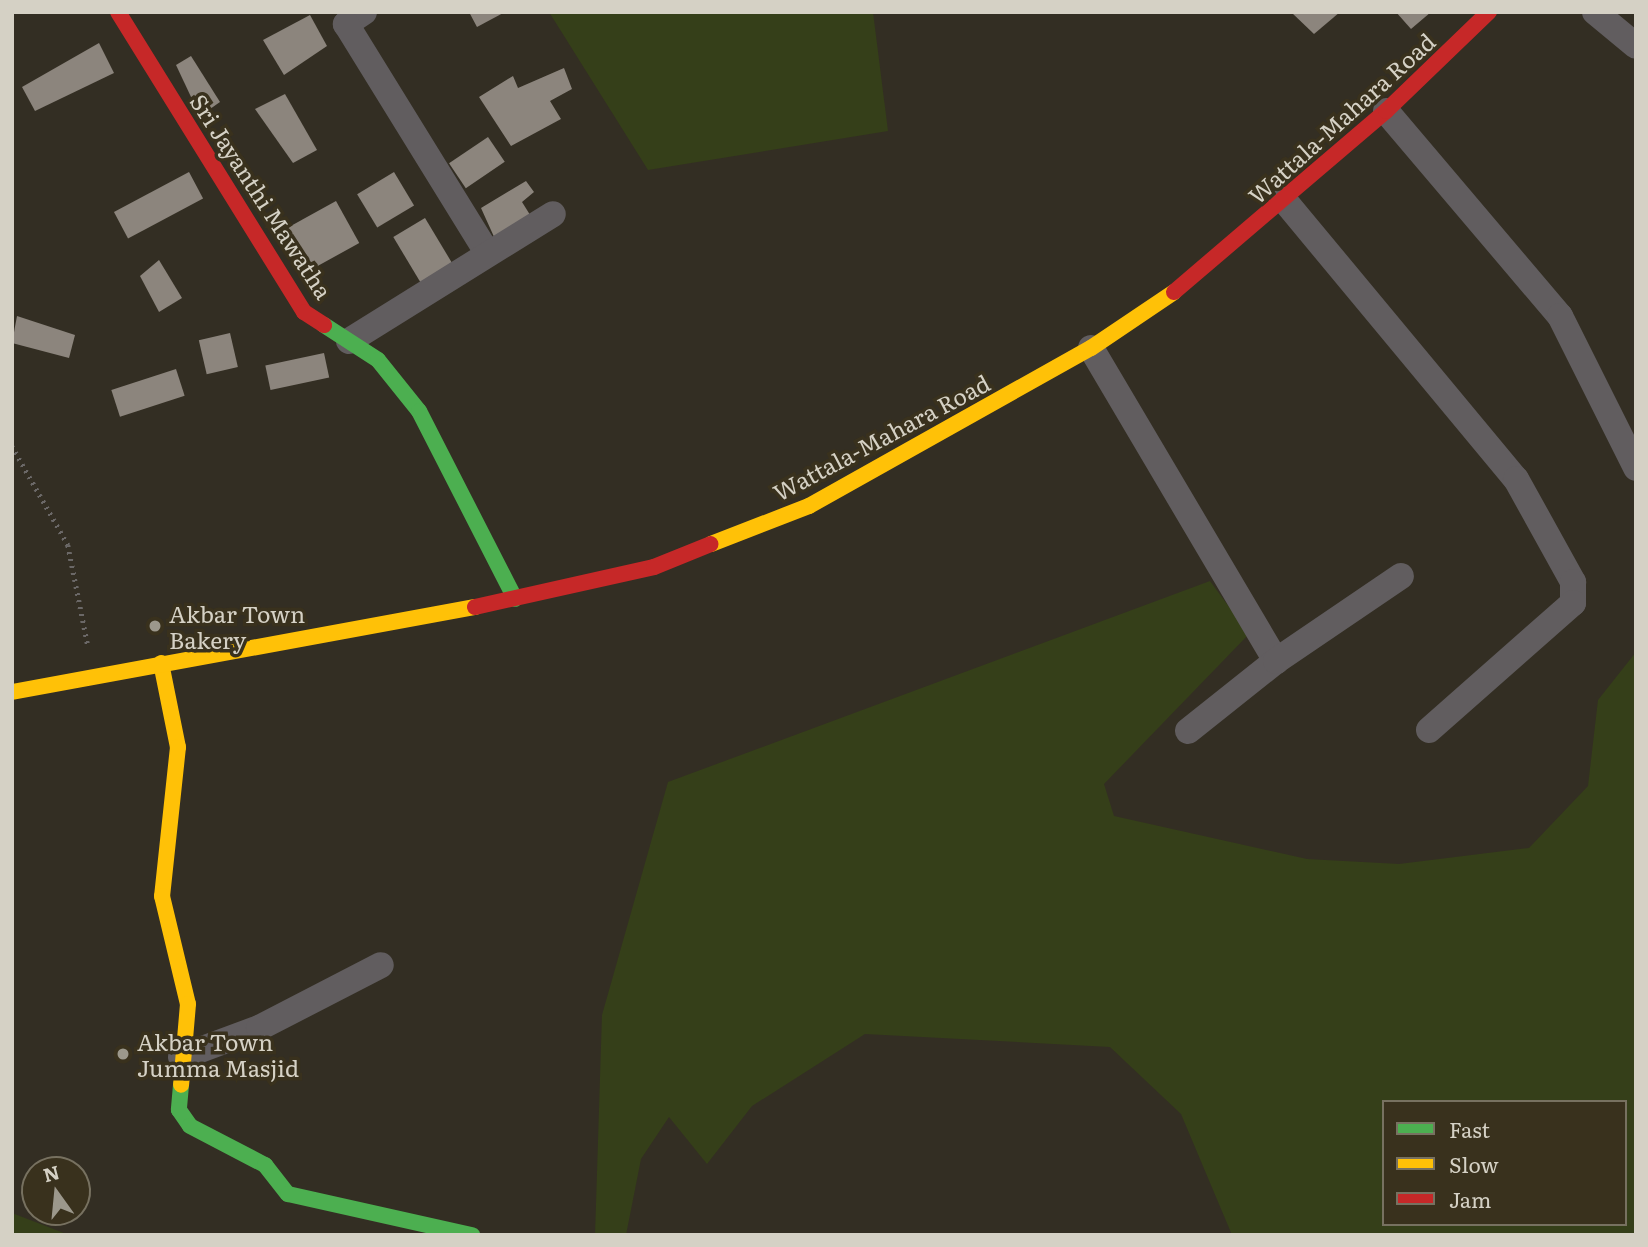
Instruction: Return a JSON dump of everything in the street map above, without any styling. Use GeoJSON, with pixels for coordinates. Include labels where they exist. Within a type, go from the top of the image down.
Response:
{"type":"FeatureCollection","features":[{"type":"Feature","properties":{"kind":"main road","name":"Sri Jayanthi Mawatha"},"geometry":{"type":"LineString","coordinates":[[118,12],[304,312],[378,360],[419,411],[515,599]]}},
{"type":"Feature","properties":{"kind":"main road","name":"Wattala-Mahara Road"},"geometry":{"type":"LineString","coordinates":[[12,692],[515,599],[654,567],[809,506],[1091,348],[1184,285],[1386,111],[1489,12]]}},
{"type":"Feature","properties":{"kind":"main road"},"geometry":{"type":"LineString","coordinates":[[161,663],[177,747],[162,897],[188,1004],[181,1057],[179,1110],[190,1126],[265,1165],[288,1194],[471,1235]]}},
{"type":"Feature","properties":{"kind":"street"},"geometry":{"type":"LineString","coordinates":[[363,12],[346,24],[488,254]]}},
{"type":"Feature","properties":{"kind":"street"},"geometry":{"type":"LineString","coordinates":[[1595,12],[1636,46]]}},
{"type":"Feature","properties":{"kind":"street"},"geometry":{"type":"LineString","coordinates":[[1386,111],[1560,316],[1636,468]]}},
{"type":"Feature","properties":{"kind":"street"},"geometry":{"type":"LineString","coordinates":[[1284,200],[1516,479],[1573,582],[1573,603],[1429,730]]}},
{"type":"Feature","properties":{"kind":"street"},"geometry":{"type":"LineString","coordinates":[[349,341],[553,214]]}},
{"type":"Feature","properties":{"kind":"street"},"geometry":{"type":"LineString","coordinates":[[1091,348],[1276,661]]}},
{"type":"Feature","properties":{"kind":"street"},"geometry":{"type":"LineString","coordinates":[[1188,730],[1276,661],[1401,576]]}},
{"type":"Feature","properties":{"kind":"street"},"geometry":{"type":"LineString","coordinates":[[181,1057],[259,1028],[381,965]]}},
{"type":"Feature","properties":{"kind":"path"},"geometry":{"type":"LineString","coordinates":[[12,446],[68,545],[94,676]]}},
{"type":"Feature","properties":{"kind":"green space"},"geometry":{"type":"Polygon","coordinates":[[[549,12],[873,12],[888,131],[648,170],[549,12]]]}},
{"type":"Feature","properties":{"kind":"green space"},"geometry":{"type":"Polygon","coordinates":[[[1210,581],[1249,634],[1104,784],[1114,816],[1307,859],[1399,864],[1529,848],[1588,786],[1598,700],[1636,652],[1636,1235],[1232,1235],[1181,1114],[1110,1047],[865,1034],[752,1106],[707,1164],[669,1117],[641,1159],[626,1235],[595,1235],[602,1015],[668,782],[1210,581]]]}},
{"type":"Feature","properties":{"kind":"green space"},"geometry":{"type":"Polygon","coordinates":[[[12,1213],[21,1216],[21,1226],[46,1226],[69,1235],[12,1235],[12,1213]]]}},
{"type":"Feature","properties":{"kind":"building"},"geometry":{"type":"Polygon","coordinates":[[[469,12],[505,12],[477,27],[469,12]]]}},
{"type":"Feature","properties":{"kind":"building"},"geometry":{"type":"Polygon","coordinates":[[[1291,12],[1340,12],[1314,34],[1291,12]]]}},
{"type":"Feature","properties":{"kind":"building"},"geometry":{"type":"Polygon","coordinates":[[[1396,12],[1431,12],[1411,29],[1396,12]]]}},
{"type":"Feature","properties":{"kind":"building"},"geometry":{"type":"Polygon","coordinates":[[[310,15],[327,46],[284,75],[263,40],[310,15]]]}},
{"type":"Feature","properties":{"kind":"building"},"geometry":{"type":"Polygon","coordinates":[[[99,43],[114,73],[35,111],[22,87],[99,43]]]}},
{"type":"Feature","properties":{"kind":"building"},"geometry":{"type":"Polygon","coordinates":[[[191,56],[220,102],[200,116],[176,65],[191,56]]]}},
{"type":"Feature","properties":{"kind":"building"},"geometry":{"type":"Polygon","coordinates":[[[564,68],[572,89],[550,101],[561,119],[511,146],[479,97],[513,76],[518,88],[564,68]]]}},
{"type":"Feature","properties":{"kind":"building"},"geometry":{"type":"Polygon","coordinates":[[[285,94],[317,150],[293,163],[255,109],[285,94]]]}},
{"type":"Feature","properties":{"kind":"building"},"geometry":{"type":"Polygon","coordinates":[[[488,137],[505,162],[466,188],[449,163],[488,137]]]}},
{"type":"Feature","properties":{"kind":"building"},"geometry":{"type":"Polygon","coordinates":[[[189,172],[203,198],[128,238],[114,212],[189,172]]]}},
{"type":"Feature","properties":{"kind":"building"},"geometry":{"type":"Polygon","coordinates":[[[394,172],[414,205],[377,228],[357,194],[394,172]]]}},
{"type":"Feature","properties":{"kind":"building"},"geometry":{"type":"Polygon","coordinates":[[[526,181],[534,192],[522,202],[532,218],[495,239],[481,208],[526,181]]]}},
{"type":"Feature","properties":{"kind":"building"},"geometry":{"type":"Polygon","coordinates":[[[336,201],[359,243],[308,272],[284,230],[336,201]]]}},
{"type":"Feature","properties":{"kind":"building"},"geometry":{"type":"Polygon","coordinates":[[[425,218],[453,265],[422,284],[393,237],[425,218]]]}},
{"type":"Feature","properties":{"kind":"building"},"geometry":{"type":"Polygon","coordinates":[[[159,260],[182,298],[159,312],[140,276],[159,260]]]}},
{"type":"Feature","properties":{"kind":"building"},"geometry":{"type":"Polygon","coordinates":[[[17,316],[75,335],[69,358],[12,343],[17,316]]]}},
{"type":"Feature","properties":{"kind":"building"},"geometry":{"type":"Polygon","coordinates":[[[230,333],[238,367],[207,374],[199,340],[230,333]]]}},
{"type":"Feature","properties":{"kind":"building"},"geometry":{"type":"Polygon","coordinates":[[[324,353],[329,377],[271,390],[265,365],[324,353]]]}},
{"type":"Feature","properties":{"kind":"building"},"geometry":{"type":"Polygon","coordinates":[[[176,369],[185,396],[120,417],[111,390],[176,369]]]}},
{"type":"Feature","properties":{"kind":"traffic: fast"},"geometry":{"type":"LineString","coordinates":[[324,325],[378,360],[419,411],[515,599]]}},
{"type":"Feature","properties":{"kind":"traffic: fast"},"geometry":{"type":"LineString","coordinates":[[181,1085],[179,1110],[190,1126],[265,1165],[288,1194],[472,1235]]}},
{"type":"Feature","properties":{"kind":"traffic: slow"},"geometry":{"type":"LineString","coordinates":[[711,544],[809,506],[1091,348],[1174,292]]}},
{"type":"Feature","properties":{"kind":"traffic: slow"},"geometry":{"type":"LineString","coordinates":[[12,692],[475,607]]}},
{"type":"Feature","properties":{"kind":"traffic: slow"},"geometry":{"type":"LineString","coordinates":[[161,663],[178,747],[162,896],[188,1004],[181,1085]]}},
{"type":"Feature","properties":{"kind":"traffic: jam"},"geometry":{"type":"LineString","coordinates":[[118,12],[304,312],[324,325]]}},
{"type":"Feature","properties":{"kind":"traffic: jam"},"geometry":{"type":"LineString","coordinates":[[1174,292],[1386,111],[1489,12]]}},
{"type":"Feature","properties":{"kind":"traffic: jam"},"geometry":{"type":"LineString","coordinates":[[475,607],[654,567],[711,544]]}},
{"type":"Feature","properties":{"kind":"place","name":"Akbar Town Bakery"},"geometry":{"type":"Point","coordinates":[155,626]}},
{"type":"Feature","properties":{"kind":"place","name":"Akbar Town Jumma Masjid"},"geometry":{"type":"Point","coordinates":[123,1054]}}]}
